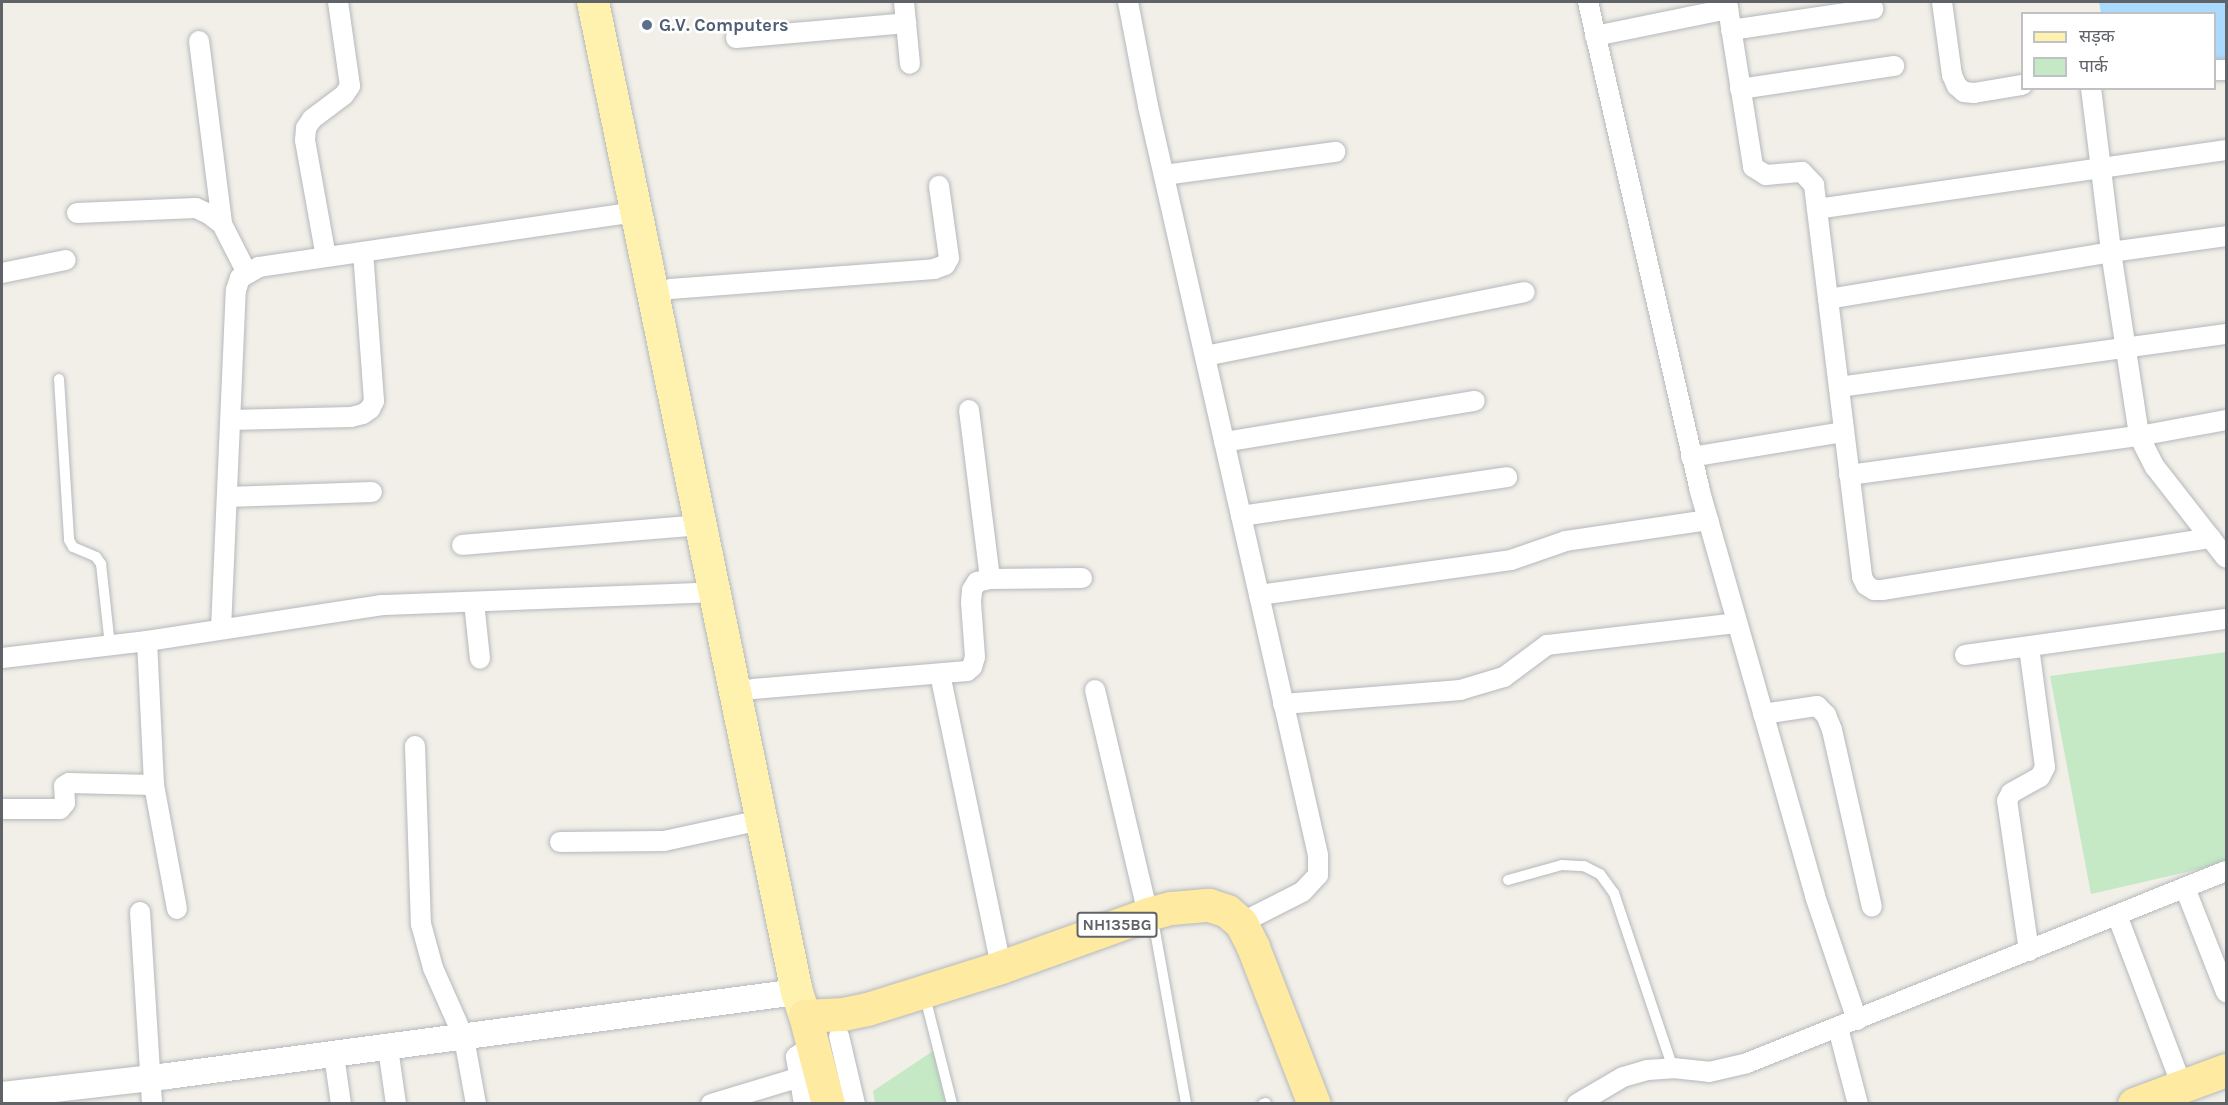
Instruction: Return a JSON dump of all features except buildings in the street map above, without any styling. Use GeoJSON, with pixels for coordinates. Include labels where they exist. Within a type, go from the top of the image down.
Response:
{"type":"FeatureCollection","features":[{"type":"Feature","properties":{"kind":"highway","name":"NH135BG"},"geometry":{"type":"LineString","coordinates":[[925,999],[1152,923],[1171,908],[1209,905],[1227,911],[1241,922]]}},
{"type":"Feature","properties":{"kind":"highway"},"geometry":{"type":"LineString","coordinates":[[1241,922],[1253,947],[1314,1104]]}},
{"type":"Feature","properties":{"kind":"highway","name":"NH135BG"},"geometry":{"type":"LineString","coordinates":[[815,1053],[925,999],[1001,967],[1152,923],[1197,923],[1214,926],[1223,934],[1246,977],[1295,1104]]}},
{"type":"Feature","properties":{"kind":"highway"},"geometry":{"type":"LineString","coordinates":[[2178,1095],[2226,1070]]}},
{"type":"Feature","properties":{"kind":"highway"},"geometry":{"type":"LineString","coordinates":[[2134,1104],[2226,1084]]}},
{"type":"Feature","properties":{"kind":"main road"},"geometry":{"type":"LineString","coordinates":[[593,2],[762,820],[815,1053]]}},
{"type":"Feature","properties":{"kind":"main road"},"geometry":{"type":"LineString","coordinates":[[608,2],[753,689],[815,1053]]}},
{"type":"Feature","properties":{"kind":"street"},"geometry":{"type":"LineString","coordinates":[[326,257],[304,140],[306,128],[312,119],[344,95],[350,86],[338,2]]}},
{"type":"Feature","properties":{"kind":"street"},"geometry":{"type":"LineString","coordinates":[[904,2],[910,64]]}},
{"type":"Feature","properties":{"kind":"street"},"geometry":{"type":"LineString","coordinates":[[1128,2],[1164,175],[1318,855],[1318,875],[1302,891],[1241,922]]}},
{"type":"Feature","properties":{"kind":"street"},"geometry":{"type":"LineString","coordinates":[[1588,2],[1708,520],[1815,896],[1857,1020]]}},
{"type":"Feature","properties":{"kind":"street"},"geometry":{"type":"LineString","coordinates":[[1942,2],[1952,75],[1957,86],[1964,92],[1974,93],[2021,85]]}},
{"type":"Feature","properties":{"kind":"street"},"geometry":{"type":"LineString","coordinates":[[1595,36],[1727,5],[1753,167],[1766,175],[1802,172],[1814,185],[1862,578],[1866,585],[1874,590],[2211,538]]}},
{"type":"Feature","properties":{"kind":"street"},"geometry":{"type":"LineString","coordinates":[[1731,30],[1873,9]]}},
{"type":"Feature","properties":{"kind":"street"},"geometry":{"type":"LineString","coordinates":[[736,38],[906,22]]}},
{"type":"Feature","properties":{"kind":"street"},"geometry":{"type":"LineString","coordinates":[[199,41],[222,224],[247,273]]}},
{"type":"Feature","properties":{"kind":"street"},"geometry":{"type":"LineString","coordinates":[[1740,88],[1894,66]]}},
{"type":"Feature","properties":{"kind":"street"},"geometry":{"type":"LineString","coordinates":[[2091,90],[2111,252],[2139,436],[2155,467],[2226,558]]}},
{"type":"Feature","properties":{"kind":"street"},"geometry":{"type":"LineString","coordinates":[[1817,209],[2226,150]]}},
{"type":"Feature","properties":{"kind":"street"},"geometry":{"type":"LineString","coordinates":[[1164,175],[1335,152]]}},
{"type":"Feature","properties":{"kind":"street"},"geometry":{"type":"LineString","coordinates":[[670,289],[934,269],[945,264],[949,258],[939,186]]}},
{"type":"Feature","properties":{"kind":"street"},"geometry":{"type":"LineString","coordinates":[[77,213],[196,208],[222,224]]}},
{"type":"Feature","properties":{"kind":"street"},"geometry":{"type":"LineString","coordinates":[[221,629],[236,290],[240,278],[259,267],[638,212]]}},
{"type":"Feature","properties":{"kind":"street"},"geometry":{"type":"LineString","coordinates":[[1828,299],[2111,252],[2226,236]]}},
{"type":"Feature","properties":{"kind":"street"},"geometry":{"type":"LineString","coordinates":[[231,420],[351,417],[363,414],[370,408],[374,394],[363,252]]}},
{"type":"Feature","properties":{"kind":"street"},"geometry":{"type":"LineString","coordinates":[[2,273],[66,260]]}},
{"type":"Feature","properties":{"kind":"street"},"geometry":{"type":"LineString","coordinates":[[1205,356],[1525,292]]}},
{"type":"Feature","properties":{"kind":"street"},"geometry":{"type":"LineString","coordinates":[[1839,387],[2226,334]]}},
{"type":"Feature","properties":{"kind":"street"},"geometry":{"type":"LineString","coordinates":[[1224,442],[1475,401]]}},
{"type":"Feature","properties":{"kind":"street"},"geometry":{"type":"LineString","coordinates":[[969,410],[990,579]]}},
{"type":"Feature","properties":{"kind":"street"},"geometry":{"type":"LineString","coordinates":[[1849,475],[2139,436],[2226,420]]}},
{"type":"Feature","properties":{"kind":"street"},"geometry":{"type":"LineString","coordinates":[[1692,457],[1844,432]]}},
{"type":"Feature","properties":{"kind":"street"},"geometry":{"type":"LineString","coordinates":[[1241,516],[1507,477]]}},
{"type":"Feature","properties":{"kind":"street"},"geometry":{"type":"LineString","coordinates":[[227,497],[372,492]]}},
{"type":"Feature","properties":{"kind":"street"},"geometry":{"type":"LineString","coordinates":[[1259,595],[1511,560],[1566,541],[1708,520]]}},
{"type":"Feature","properties":{"kind":"street"},"geometry":{"type":"LineString","coordinates":[[462,545],[700,525]]}},
{"type":"Feature","properties":{"kind":"street"},"geometry":{"type":"LineString","coordinates":[[753,689],[968,671],[975,657],[972,590],[976,582],[990,579],[1082,578]]}},
{"type":"Feature","properties":{"kind":"street"},"geometry":{"type":"LineString","coordinates":[[2,658],[147,641],[382,605],[714,592]]}},
{"type":"Feature","properties":{"kind":"street"},"geometry":{"type":"LineString","coordinates":[[474,602],[480,659]]}},
{"type":"Feature","properties":{"kind":"street"},"geometry":{"type":"LineString","coordinates":[[1965,655],[2226,619]]}},
{"type":"Feature","properties":{"kind":"street"},"geometry":{"type":"LineString","coordinates":[[1283,704],[1460,690],[1504,676],[1547,645],[1737,623]]}},
{"type":"Feature","properties":{"kind":"street"},"geometry":{"type":"LineString","coordinates":[[147,641],[154,785],[177,909]]}},
{"type":"Feature","properties":{"kind":"street"},"geometry":{"type":"LineString","coordinates":[[2029,647],[2045,767],[2040,777],[2011,793],[2007,801],[2029,951]]}},
{"type":"Feature","properties":{"kind":"street"},"geometry":{"type":"LineString","coordinates":[[940,674],[1001,967]]}},
{"type":"Feature","properties":{"kind":"street"},"geometry":{"type":"LineString","coordinates":[[1095,690],[1152,923]]}},
{"type":"Feature","properties":{"kind":"street"},"geometry":{"type":"LineString","coordinates":[[1763,714],[1816,706],[1826,715],[1832,730],[1872,907]]}},
{"type":"Feature","properties":{"kind":"street"},"geometry":{"type":"LineString","coordinates":[[415,746],[422,924],[433,968],[464,1038],[477,1104]]}},
{"type":"Feature","properties":{"kind":"street"},"geometry":{"type":"LineString","coordinates":[[2,809],[60,809],[65,802],[63,789],[69,783],[154,785]]}},
{"type":"Feature","properties":{"kind":"street"},"geometry":{"type":"LineString","coordinates":[[560,842],[674,840],[762,820]]}},
{"type":"Feature","properties":{"kind":"street"},"geometry":{"type":"LineString","coordinates":[[1577,1104],[1623,1077],[1647,1070],[1728,1069],[1838,1028],[2226,871]]}},
{"type":"Feature","properties":{"kind":"street"},"geometry":{"type":"LineString","coordinates":[[2185,888],[2226,992]]}},
{"type":"Feature","properties":{"kind":"street"},"geometry":{"type":"LineString","coordinates":[[140,912],[151,1091]]}},
{"type":"Feature","properties":{"kind":"street"},"geometry":{"type":"LineString","coordinates":[[2117,915],[2178,1095]]}},
{"type":"Feature","properties":{"kind":"street"},"geometry":{"type":"LineString","coordinates":[[1838,1028],[1858,1104]]}},
{"type":"Feature","properties":{"kind":"street"},"geometry":{"type":"LineString","coordinates":[[2,1095],[151,1091],[334,1055],[464,1038],[815,1053],[855,1104]]}},
{"type":"Feature","properties":{"kind":"street"},"geometry":{"type":"LineString","coordinates":[[388,1048],[396,1104]]}},
{"type":"Feature","properties":{"kind":"street"},"geometry":{"type":"LineString","coordinates":[[711,1104],[815,1053]]}},
{"type":"Feature","properties":{"kind":"street"},"geometry":{"type":"LineString","coordinates":[[334,1055],[341,1104]]}},
{"type":"Feature","properties":{"kind":"lane"},"geometry":{"type":"LineString","coordinates":[[59,379],[69,540],[73,547],[96,557],[100,564],[110,645]]}},
{"type":"Feature","properties":{"kind":"lane"},"geometry":{"type":"LineString","coordinates":[[1508,880],[1562,866],[1584,866],[1600,874],[1614,893],[1672,1068]]}},
{"type":"Feature","properties":{"kind":"lane"},"geometry":{"type":"LineString","coordinates":[[1152,923],[1186,1104]]}},
{"type":"Feature","properties":{"kind":"lane"},"geometry":{"type":"LineString","coordinates":[[925,999],[952,1104]]}},
{"type":"Feature","properties":{"kind":"green space"},"geometry":{"type":"Polygon","coordinates":[[[2226,652],[2226,863],[2091,894],[2050,676],[2226,652]]]}},
{"type":"Feature","properties":{"kind":"green space"},"geometry":{"type":"Polygon","coordinates":[[[933,1051],[946,1103],[875,1103],[873,1091],[933,1051]]]}},
{"type":"Feature","properties":{"kind":"water"},"geometry":{"type":"Polygon","coordinates":[[[2099,2],[2226,2],[2226,77],[2216,76],[2216,12],[2101,12],[2099,2]]]}},
{"type":"Feature","properties":{"kind":"place","name":"G.V. Computers"},"geometry":{"type":"Point","coordinates":[647,25]}}]}
